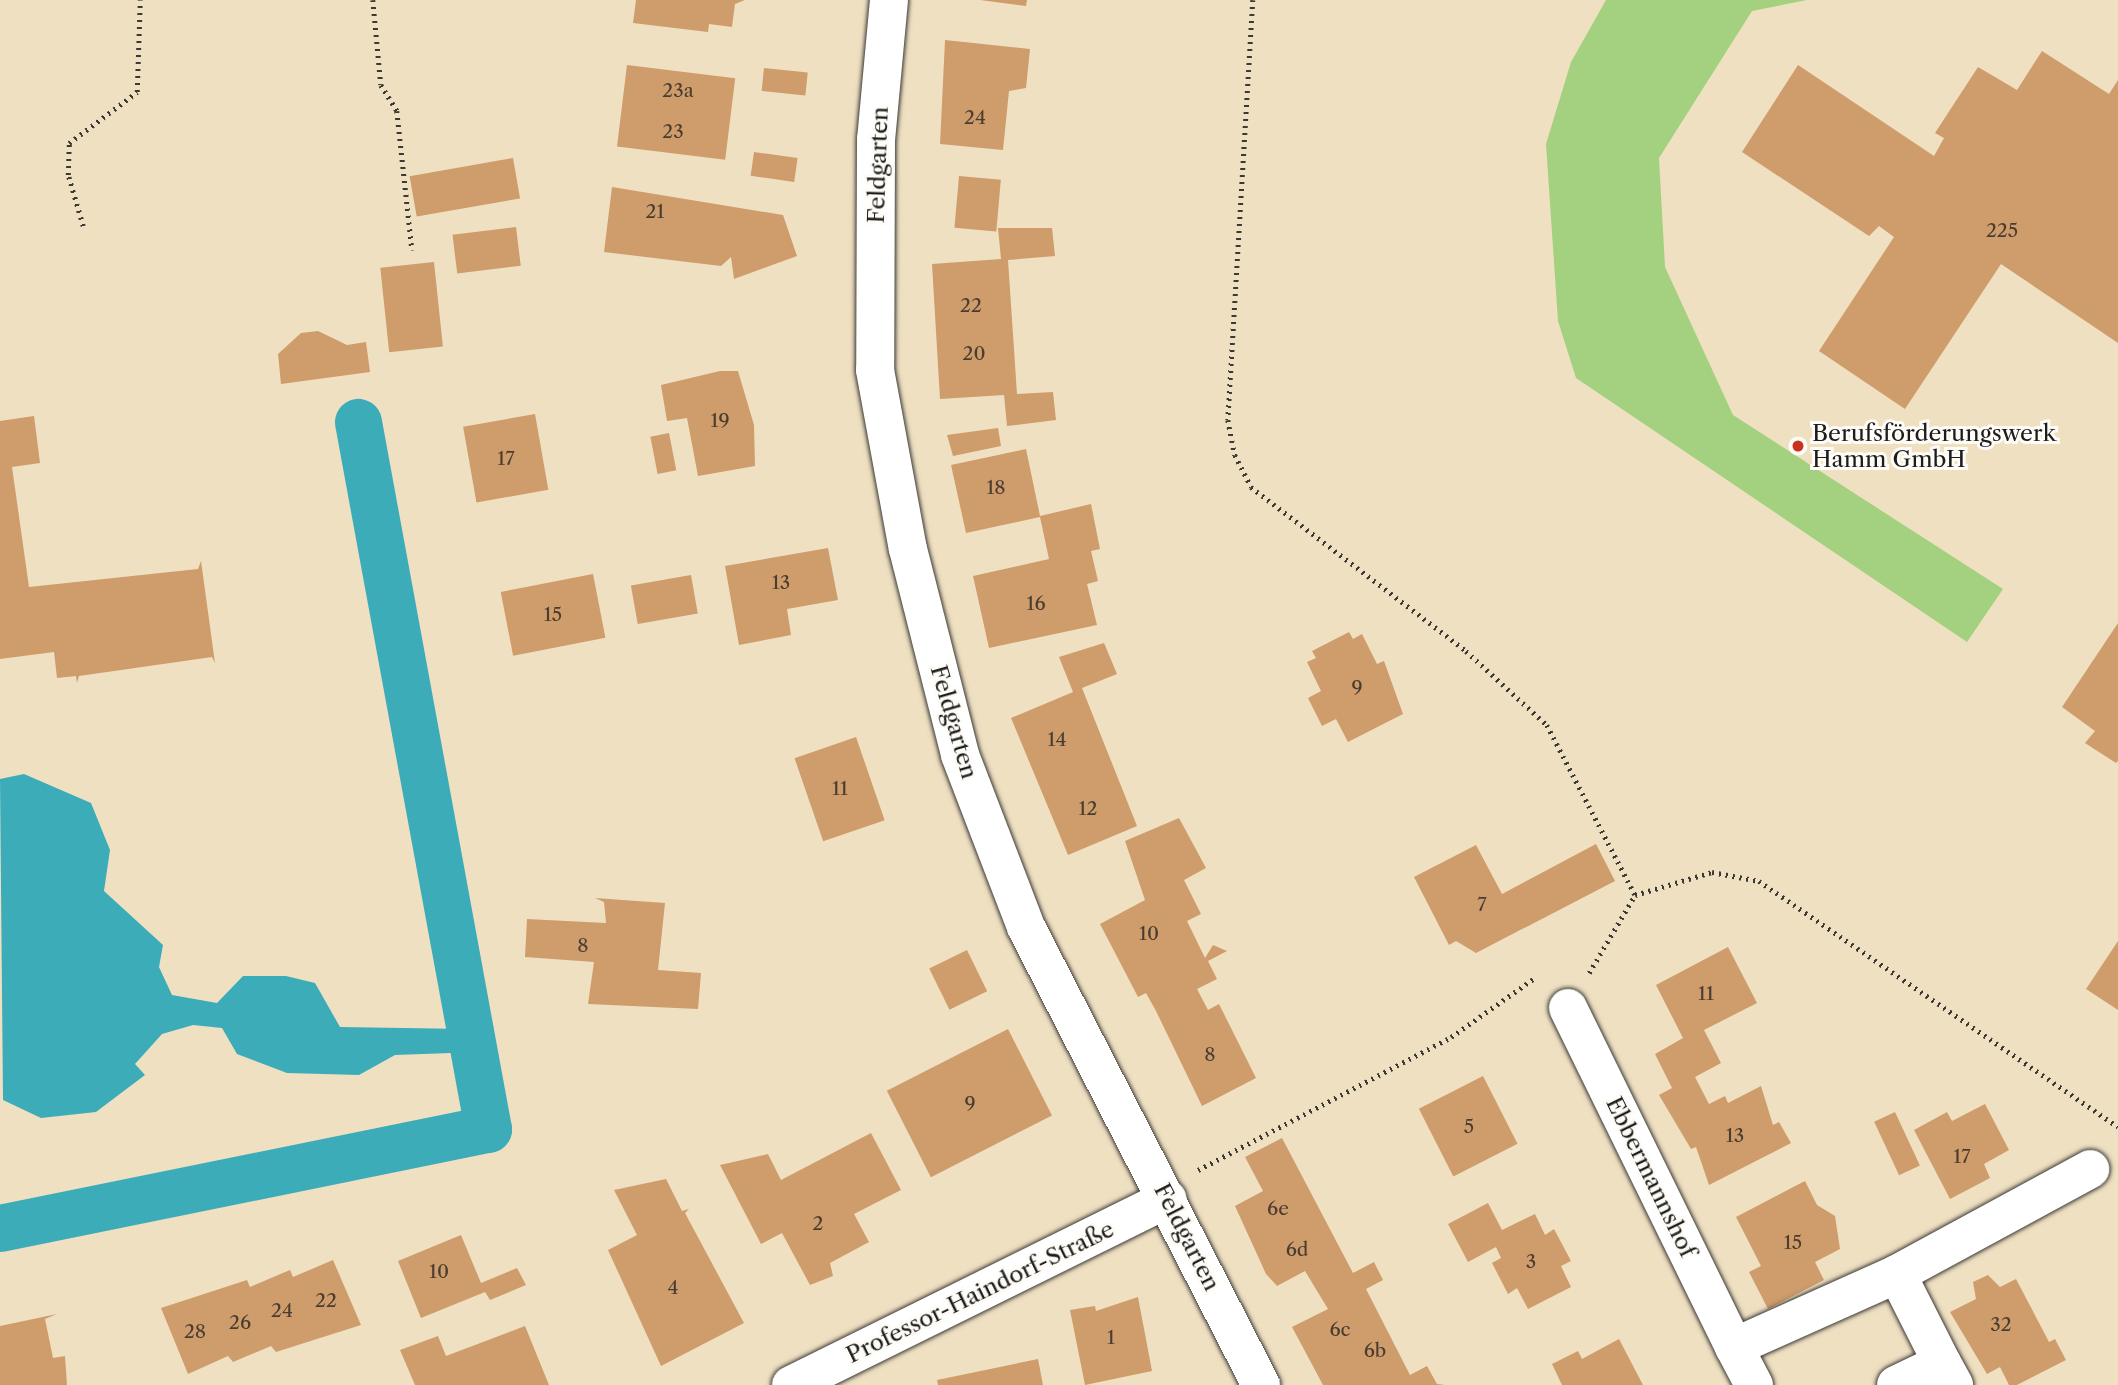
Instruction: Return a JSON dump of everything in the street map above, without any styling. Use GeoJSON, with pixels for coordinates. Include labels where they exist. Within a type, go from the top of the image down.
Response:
{"type":"FeatureCollection","features":[{"type":"Feature","properties":{"kind":"street","name":"Feldgarten"},"geometry":{"type":"LineString","coordinates":[[888,0],[876,139],[875,370],[908,550],[960,755],[1026,927],[1165,1193],[1261,1385]]}},
{"type":"Feature","properties":{"kind":"street","name":"Ebbermannshof"},"geometry":{"type":"LineString","coordinates":[[1568,1008],[1754,1385]]}},
{"type":"Feature","properties":{"kind":"street"},"geometry":{"type":"LineString","coordinates":[[1734,1347],[1897,1274],[2090,1169]]}},
{"type":"Feature","properties":{"kind":"street","name":"Professor-Haindorf-Straße"},"geometry":{"type":"LineString","coordinates":[[791,1385],[1165,1193]]}},
{"type":"Feature","properties":{"kind":"street"},"geometry":{"type":"LineString","coordinates":[[1896,1385],[1948,1374],[1897,1274]]}},
{"type":"Feature","properties":{"kind":"path"},"geometry":{"type":"LineString","coordinates":[[83,226],[68,175],[69,143],[137,92],[140,0]]}},
{"type":"Feature","properties":{"kind":"path"},"geometry":{"type":"LineString","coordinates":[[373,0],[381,85],[397,111],[412,250]]}},
{"type":"Feature","properties":{"kind":"path"},"geometry":{"type":"LineString","coordinates":[[1253,0],[1230,356],[1235,455],[1251,487],[1466,651],[1547,725],[1635,895]]}},
{"type":"Feature","properties":{"kind":"path"},"geometry":{"type":"LineString","coordinates":[[1568,1008],[1635,895],[1712,872],[1759,881],[2118,1127]]}},
{"type":"Feature","properties":{"kind":"path"},"geometry":{"type":"LineString","coordinates":[[1165,1193],[1451,1037],[1548,968],[1568,1008]]}},
{"type":"Feature","properties":{"kind":"green space"},"geometry":{"type":"Polygon","coordinates":[[[1606,0],[1807,0],[1752,11],[1659,158],[1665,267],[1733,415],[2003,589],[1967,642],[1576,378],[1558,321],[1546,144],[1571,62],[1606,0]]]}},
{"type":"Feature","properties":{"kind":"water"},"geometry":{"type":"Polygon","coordinates":[[[24,774],[91,803],[110,850],[104,891],[163,945],[159,967],[172,995],[217,1003],[243,976],[286,976],[315,983],[340,1027],[467,1029],[474,1063],[451,1053],[395,1055],[359,1075],[287,1073],[237,1054],[222,1028],[193,1025],[162,1034],[135,1064],[145,1075],[96,1112],[41,1118],[3,1100],[0,779],[24,774]]]}},
{"type":"Feature","properties":{"kind":"building"},"geometry":{"type":"Polygon","coordinates":[[[636,0],[745,0],[735,4],[732,27],[709,24],[708,32],[633,23],[636,0]]]}},
{"type":"Feature","properties":{"kind":"building"},"geometry":{"type":"Polygon","coordinates":[[[980,0],[1027,0],[1026,6],[980,0]]]}},
{"type":"Feature","properties":{"kind":"building"},"geometry":{"type":"Polygon","coordinates":[[[945,40],[1030,49],[1026,88],[1009,91],[1003,150],[940,144],[945,40]]]}},
{"type":"Feature","properties":{"kind":"building"},"geometry":{"type":"Polygon","coordinates":[[[2042,51],[2109,94],[2118,80],[2118,343],[2001,264],[1905,409],[1819,351],[1894,237],[1879,226],[1869,236],[1742,152],[1798,65],[1934,156],[1944,138],[1935,133],[1978,67],[2017,90],[2042,51]]]}},
{"type":"Feature","properties":{"kind":"building"},"geometry":{"type":"Polygon","coordinates":[[[627,65],[735,78],[725,160],[617,146],[627,65]]]}},
{"type":"Feature","properties":{"kind":"building"},"geometry":{"type":"Polygon","coordinates":[[[764,68],[808,73],[805,95],[762,91],[764,68]]]}},
{"type":"Feature","properties":{"kind":"building"},"geometry":{"type":"Polygon","coordinates":[[[754,152],[798,158],[794,182],[751,176],[754,152]]]}},
{"type":"Feature","properties":{"kind":"building"},"geometry":{"type":"Polygon","coordinates":[[[513,158],[520,198],[417,217],[410,176],[513,158]]]}},
{"type":"Feature","properties":{"kind":"building"},"geometry":{"type":"Polygon","coordinates":[[[959,176],[1001,180],[996,231],[954,228],[959,176]]]}},
{"type":"Feature","properties":{"kind":"building"},"geometry":{"type":"Polygon","coordinates":[[[612,187],[783,215],[797,256],[734,279],[731,257],[721,266],[604,252],[612,187]]]}},
{"type":"Feature","properties":{"kind":"building"},"geometry":{"type":"Polygon","coordinates":[[[516,227],[521,266],[457,274],[452,235],[516,227]]]}},
{"type":"Feature","properties":{"kind":"building"},"geometry":{"type":"Polygon","coordinates":[[[998,228],[1052,228],[1055,256],[1008,260],[1017,394],[1053,392],[1056,420],[1007,426],[1004,395],[940,399],[932,264],[1001,259],[998,228]]]}},
{"type":"Feature","properties":{"kind":"building"},"geometry":{"type":"Polygon","coordinates":[[[434,262],[443,347],[389,352],[380,268],[434,262]]]}},
{"type":"Feature","properties":{"kind":"building"},"geometry":{"type":"Polygon","coordinates":[[[318,331],[347,345],[366,342],[370,372],[281,384],[278,354],[301,333],[318,331]]]}},
{"type":"Feature","properties":{"kind":"building"},"geometry":{"type":"Polygon","coordinates":[[[720,371],[738,371],[754,425],[755,466],[698,476],[687,418],[667,421],[661,385],[720,371]]]}},
{"type":"Feature","properties":{"kind":"building"},"geometry":{"type":"Polygon","coordinates":[[[535,414],[548,490],[476,503],[463,427],[535,414]]]}},
{"type":"Feature","properties":{"kind":"building"},"geometry":{"type":"Polygon","coordinates":[[[34,416],[40,463],[12,467],[29,587],[198,569],[201,561],[215,663],[212,657],[79,676],[77,683],[76,676],[57,678],[54,652],[0,659],[0,421],[34,416]]]}},
{"type":"Feature","properties":{"kind":"building"},"geometry":{"type":"Polygon","coordinates":[[[998,428],[1001,446],[953,456],[947,435],[998,428]]]}},
{"type":"Feature","properties":{"kind":"building"},"geometry":{"type":"Polygon","coordinates":[[[669,433],[676,470],[658,474],[650,437],[669,433]]]}},
{"type":"Feature","properties":{"kind":"building"},"geometry":{"type":"Polygon","coordinates":[[[1026,449],[1040,516],[1091,504],[1100,549],[1091,551],[1098,581],[1087,584],[1097,625],[989,648],[973,576],[1049,559],[1040,517],[966,533],[951,465],[1026,449]]]}},
{"type":"Feature","properties":{"kind":"building"},"geometry":{"type":"Polygon","coordinates":[[[828,548],[838,600],[787,609],[791,635],[739,645],[725,566],[828,548]]]}},
{"type":"Feature","properties":{"kind":"building"},"geometry":{"type":"Polygon","coordinates":[[[593,574],[605,638],[513,656],[501,592],[593,574]]]}},
{"type":"Feature","properties":{"kind":"building"},"geometry":{"type":"Polygon","coordinates":[[[691,575],[698,613],[638,624],[631,586],[691,575]]]}},
{"type":"Feature","properties":{"kind":"building"},"geometry":{"type":"Polygon","coordinates":[[[2118,623],[2116,763],[2085,743],[2095,731],[2062,707],[2118,623]]]}},
{"type":"Feature","properties":{"kind":"building"},"geometry":{"type":"Polygon","coordinates":[[[1349,632],[1353,639],[1362,634],[1377,664],[1384,661],[1403,714],[1348,742],[1336,719],[1322,726],[1308,698],[1321,691],[1307,662],[1316,658],[1312,651],[1349,632]]]}},
{"type":"Feature","properties":{"kind":"building"},"geometry":{"type":"Polygon","coordinates":[[[1104,643],[1117,674],[1082,688],[1137,826],[1068,855],[1011,718],[1073,692],[1059,657],[1104,643]]]}},
{"type":"Feature","properties":{"kind":"building"},"geometry":{"type":"Polygon","coordinates":[[[856,737],[885,820],[823,841],[795,758],[856,737]]]}},
{"type":"Feature","properties":{"kind":"building"},"geometry":{"type":"Polygon","coordinates":[[[1179,818],[1206,868],[1184,880],[1201,914],[1187,921],[1205,958],[1213,945],[1227,951],[1208,961],[1217,979],[1197,989],[1208,1010],[1219,1004],[1256,1078],[1202,1106],[1146,993],[1138,997],[1100,924],[1145,900],[1125,841],[1179,818]]]}},
{"type":"Feature","properties":{"kind":"building"},"geometry":{"type":"Polygon","coordinates":[[[1596,844],[1615,881],[1476,953],[1456,941],[1449,945],[1414,877],[1476,845],[1502,894],[1596,844]]]}},
{"type":"Feature","properties":{"kind":"building"},"geometry":{"type":"Polygon","coordinates":[[[595,898],[665,903],[658,970],[701,973],[698,1009],[588,1004],[594,962],[525,957],[527,919],[606,923],[604,902],[595,898]]]}},
{"type":"Feature","properties":{"kind":"building"},"geometry":{"type":"Polygon","coordinates":[[[2118,941],[2118,1010],[2086,989],[2118,941]]]}},
{"type":"Feature","properties":{"kind":"building"},"geometry":{"type":"Polygon","coordinates":[[[1728,947],[1757,1003],[1704,1030],[1721,1063],[1695,1077],[1709,1104],[1725,1096],[1728,1103],[1761,1086],[1773,1125],[1779,1122],[1791,1143],[1709,1185],[1696,1147],[1691,1149],[1659,1095],[1672,1088],[1655,1054],[1683,1038],[1656,985],[1728,947]]]}},
{"type":"Feature","properties":{"kind":"building"},"geometry":{"type":"Polygon","coordinates":[[[967,950],[987,991],[949,1010],[929,968],[967,950]]]}},
{"type":"Feature","properties":{"kind":"building"},"geometry":{"type":"Polygon","coordinates":[[[1008,1029],[1052,1115],[931,1177],[887,1091],[1008,1029]]]}},
{"type":"Feature","properties":{"kind":"building"},"geometry":{"type":"Polygon","coordinates":[[[1483,1076],[1518,1144],[1453,1176],[1419,1109],[1483,1076]]]}},
{"type":"Feature","properties":{"kind":"building"},"geometry":{"type":"Polygon","coordinates":[[[1985,1104],[2009,1150],[1984,1164],[1990,1178],[1950,1199],[1914,1130],[1947,1112],[1952,1121],[1985,1104]]]}},
{"type":"Feature","properties":{"kind":"building"},"geometry":{"type":"Polygon","coordinates":[[[1895,1112],[1920,1165],[1899,1175],[1874,1122],[1895,1112]]]}},
{"type":"Feature","properties":{"kind":"building"},"geometry":{"type":"Polygon","coordinates":[[[871,1133],[901,1190],[854,1214],[869,1242],[830,1263],[833,1276],[810,1285],[782,1233],[761,1244],[720,1165],[768,1154],[781,1180],[871,1133]]]}},
{"type":"Feature","properties":{"kind":"building"},"geometry":{"type":"Polygon","coordinates":[[[1282,1138],[1353,1273],[1374,1262],[1383,1280],[1366,1289],[1410,1375],[1427,1366],[1437,1384],[1445,1385],[1323,1385],[1292,1327],[1328,1309],[1305,1271],[1277,1286],[1266,1274],[1235,1206],[1263,1191],[1245,1157],[1282,1138]]]}},
{"type":"Feature","properties":{"kind":"building"},"geometry":{"type":"Polygon","coordinates":[[[666,1179],[682,1211],[689,1209],[685,1213],[744,1323],[661,1366],[608,1250],[637,1235],[614,1190],[666,1179]]]}},
{"type":"Feature","properties":{"kind":"building"},"geometry":{"type":"Polygon","coordinates":[[[1805,1181],[1817,1205],[1835,1216],[1840,1249],[1815,1262],[1824,1280],[1768,1309],[1749,1272],[1761,1266],[1736,1217],[1805,1181]]]}},
{"type":"Feature","properties":{"kind":"building"},"geometry":{"type":"Polygon","coordinates":[[[1488,1203],[1502,1230],[1535,1214],[1545,1235],[1554,1229],[1571,1261],[1561,1266],[1571,1287],[1528,1309],[1517,1288],[1508,1294],[1492,1263],[1501,1258],[1496,1247],[1468,1262],[1448,1224],[1488,1203]]]}},
{"type":"Feature","properties":{"kind":"building"},"geometry":{"type":"Polygon","coordinates":[[[461,1235],[481,1283],[517,1268],[526,1285],[490,1300],[485,1292],[421,1318],[398,1261],[461,1235]]]}},
{"type":"Feature","properties":{"kind":"building"},"geometry":{"type":"Polygon","coordinates":[[[333,1260],[361,1325],[276,1352],[271,1346],[233,1362],[228,1356],[188,1374],[161,1308],[247,1280],[250,1287],[290,1270],[293,1277],[333,1260]]]}},
{"type":"Feature","properties":{"kind":"building"},"geometry":{"type":"Polygon","coordinates":[[[1988,1275],[2000,1287],[2016,1279],[2049,1342],[2055,1339],[2066,1360],[2017,1385],[2009,1385],[2000,1367],[1987,1374],[1950,1312],[1976,1299],[1973,1282],[1988,1275]]]}},
{"type":"Feature","properties":{"kind":"building"},"geometry":{"type":"Polygon","coordinates":[[[1138,1297],[1152,1371],[1085,1385],[1070,1310],[1095,1306],[1096,1311],[1138,1297]]]}},
{"type":"Feature","properties":{"kind":"building"},"geometry":{"type":"Polygon","coordinates":[[[57,1314],[45,1319],[53,1358],[65,1356],[67,1385],[0,1385],[0,1326],[57,1314]]]}},
{"type":"Feature","properties":{"kind":"building"},"geometry":{"type":"Polygon","coordinates":[[[525,1326],[549,1385],[415,1385],[400,1350],[438,1336],[446,1356],[525,1326]]]}},
{"type":"Feature","properties":{"kind":"building"},"geometry":{"type":"Polygon","coordinates":[[[1619,1339],[1643,1385],[1562,1385],[1552,1364],[1578,1351],[1582,1359],[1619,1339]]]}},
{"type":"Feature","properties":{"kind":"building"},"geometry":{"type":"Polygon","coordinates":[[[1038,1359],[1043,1385],[938,1385],[937,1380],[1038,1359]]]}},
{"type":"Feature","properties":{"kind":"waterway"},"geometry":{"type":"LineString","coordinates":[[0,1228],[488,1129],[358,422]]}},
{"type":"Feature","properties":{"kind":"place","name":"Berufsförderungswerk Hamm GmbH"},"geometry":{"type":"Point","coordinates":[1798,446]}}]}
